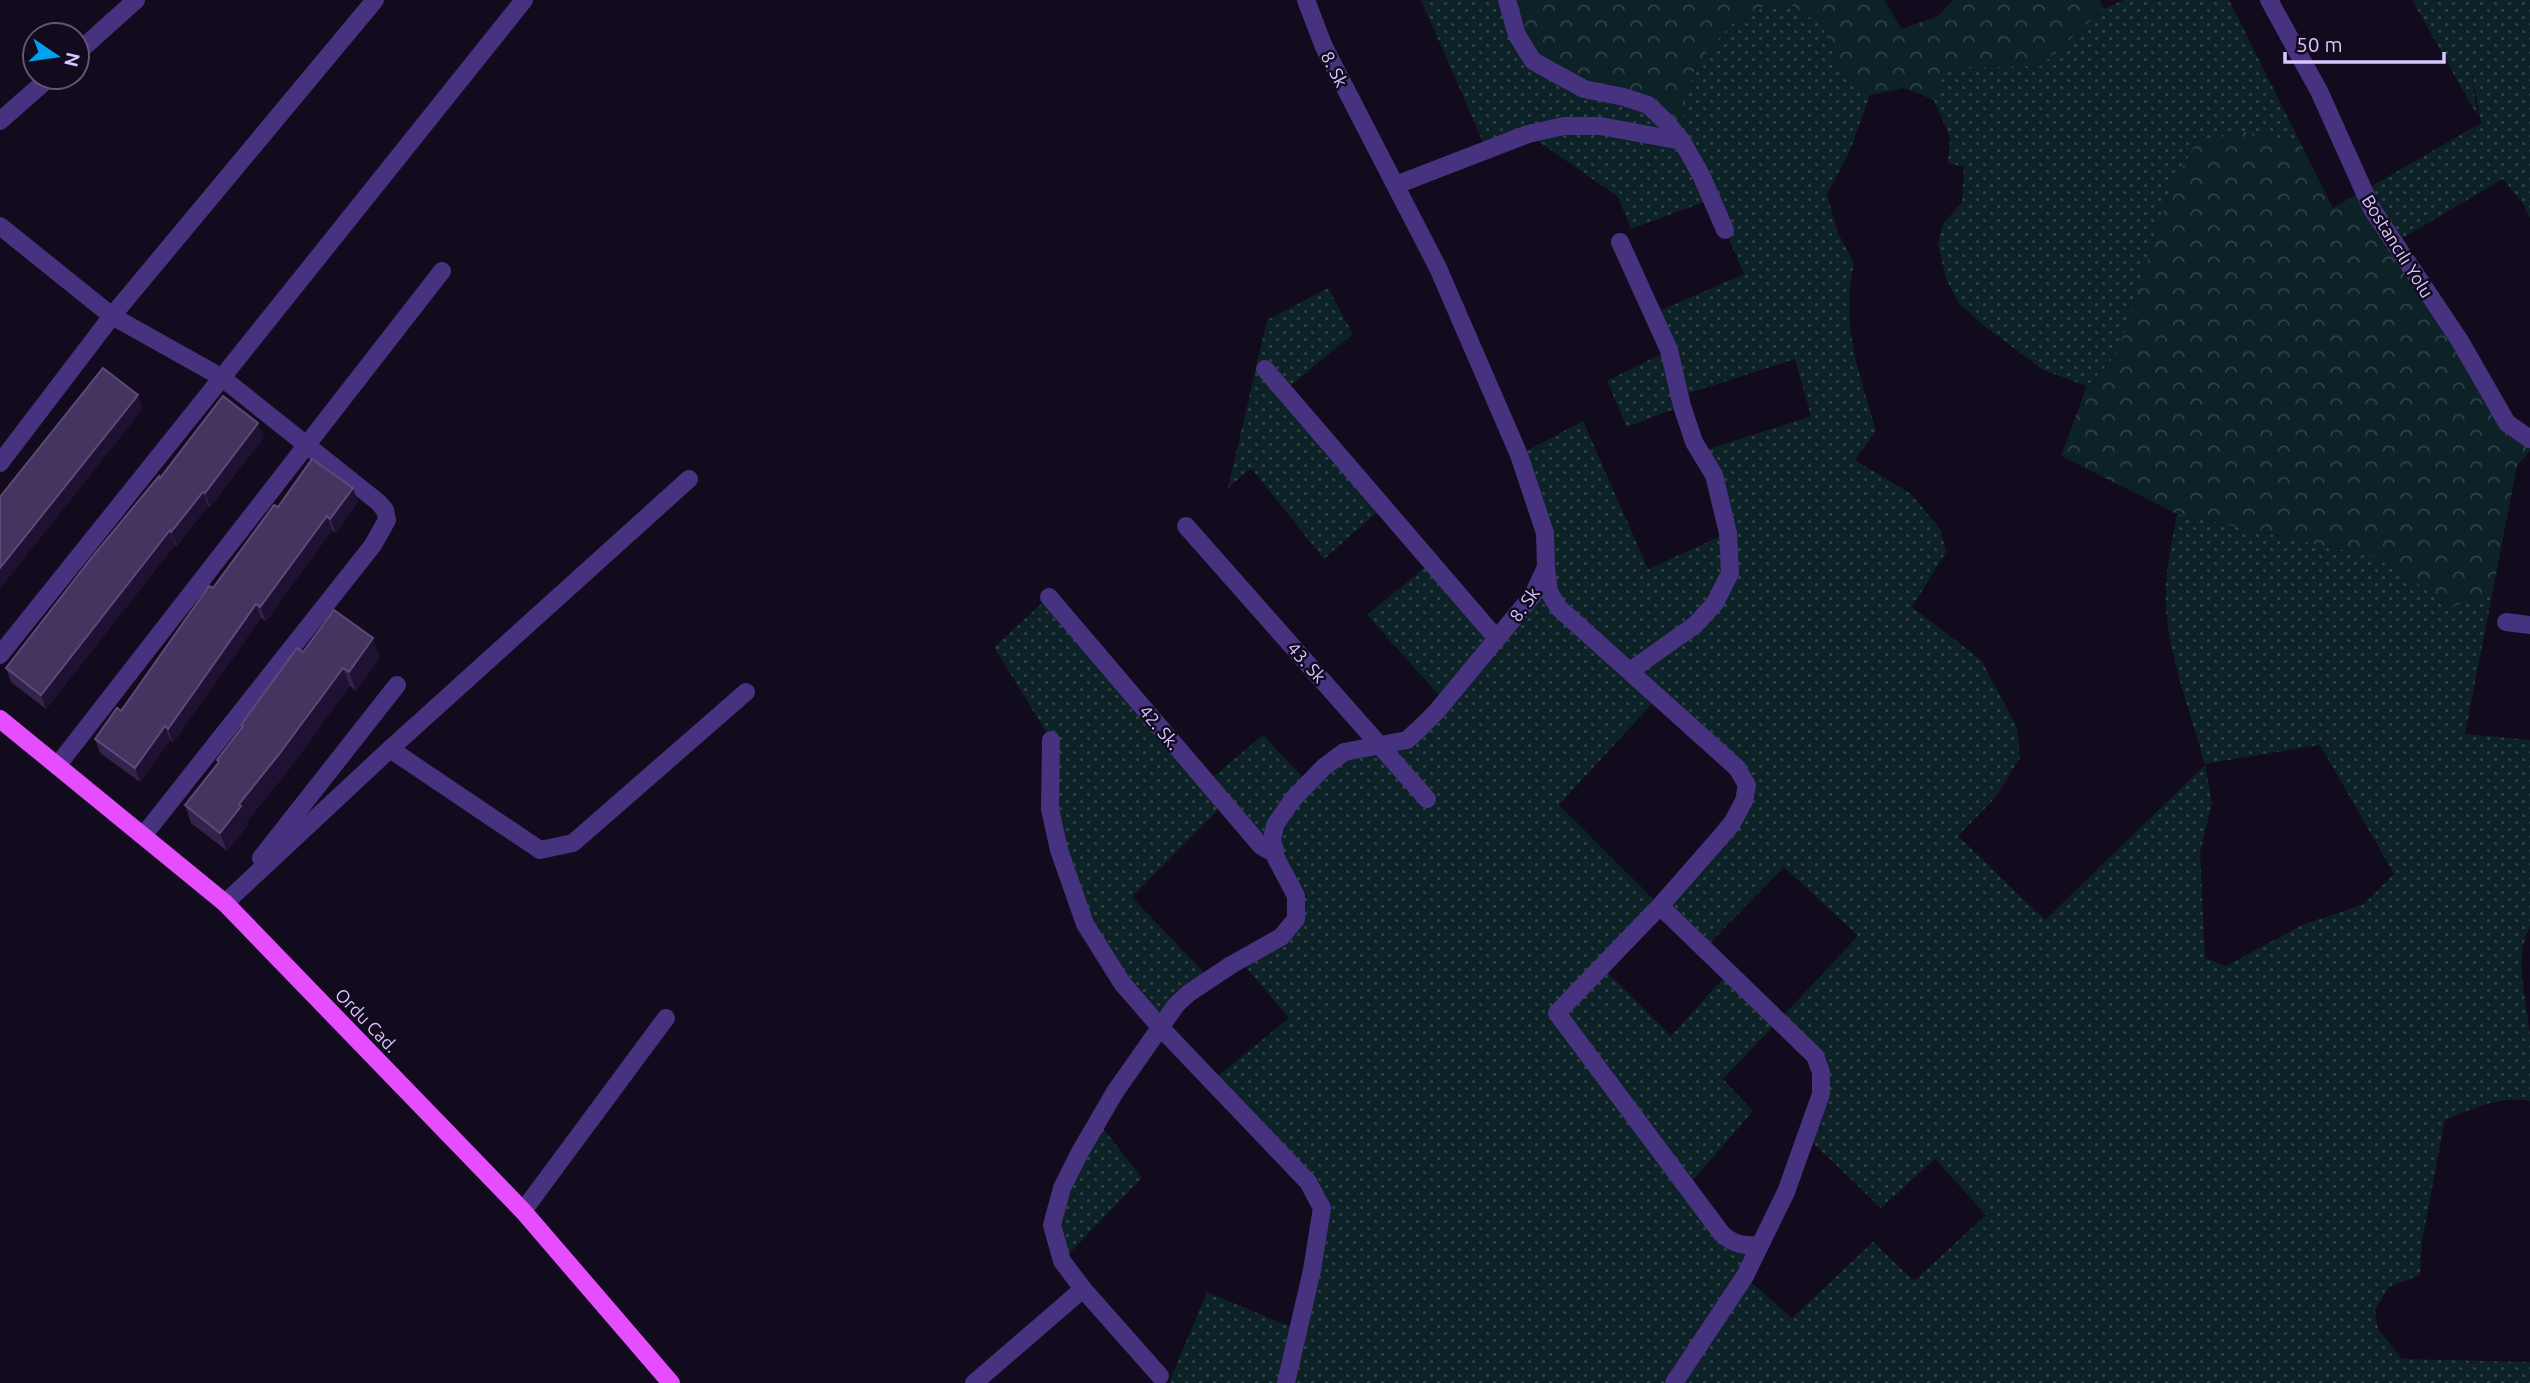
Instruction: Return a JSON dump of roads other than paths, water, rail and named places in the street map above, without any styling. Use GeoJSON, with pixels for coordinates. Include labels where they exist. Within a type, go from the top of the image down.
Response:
{"type":"FeatureCollection","features":[{"type":"Feature","properties":{"kind":"main road","name":"Ordu Cad."},"geometry":{"type":"LineString","coordinates":[[0,719],[225,903],[523,1211],[671,1383]]}},
{"type":"Feature","properties":{"kind":"street"},"geometry":{"type":"LineString","coordinates":[[91,40],[136,0]]}},
{"type":"Feature","properties":{"kind":"street"},"geometry":{"type":"LineString","coordinates":[[3,453],[112,316],[374,0]]}},
{"type":"Feature","properties":{"kind":"street"},"geometry":{"type":"LineString","coordinates":[[0,655],[524,0]]}},
{"type":"Feature","properties":{"kind":"street","name":"8. Sk"},"geometry":{"type":"LineString","coordinates":[[1275,849],[1272,840],[1275,825],[1293,799],[1324,767],[1344,752],[1407,740],[1413,735],[1437,711],[1533,596],[1546,567],[1545,533],[1519,455],[1438,268],[1324,47],[1306,0]]}},
{"type":"Feature","properties":{"kind":"street"},"geometry":{"type":"LineString","coordinates":[[1507,0],[1517,35],[1532,61],[1584,89],[1648,105],[1682,141],[1702,177],[1725,230]]}},
{"type":"Feature","properties":{"kind":"street","name":"Bostancılı Yolu"},"geometry":{"type":"LineString","coordinates":[[2269,0],[2319,91],[2372,209],[2460,341],[2507,424],[2530,439]]}},
{"type":"Feature","properties":{"kind":"street"},"geometry":{"type":"LineString","coordinates":[[0,121],[34,91]]}},
{"type":"Feature","properties":{"kind":"street"},"geometry":{"type":"LineString","coordinates":[[1396,185],[1528,134],[1564,126],[1601,126],[1682,141]]}},
{"type":"Feature","properties":{"kind":"street"},"geometry":{"type":"LineString","coordinates":[[0,226],[112,316],[221,377],[385,510],[387,520],[383,529],[143,836]]}},
{"type":"Feature","properties":{"kind":"street"},"geometry":{"type":"LineString","coordinates":[[1620,242],[1669,350],[1682,406],[1694,442],[1714,475],[1728,533],[1730,573],[1715,603],[1695,625],[1630,671]]}},
{"type":"Feature","properties":{"kind":"street"},"geometry":{"type":"LineString","coordinates":[[57,766],[442,271]]}},
{"type":"Feature","properties":{"kind":"street"},"geometry":{"type":"LineString","coordinates":[[1265,369],[1497,639]]}},
{"type":"Feature","properties":{"kind":"street"},"geometry":{"type":"LineString","coordinates":[[225,903],[390,749],[689,479]]}},
{"type":"Feature","properties":{"kind":"street","name":"43. Sk"},"geometry":{"type":"LineString","coordinates":[[1186,526],[1427,799]]}},
{"type":"Feature","properties":{"kind":"street"},"geometry":{"type":"LineString","coordinates":[[1546,567],[1549,592],[1559,608],[1737,768],[1747,785],[1744,801],[1731,825],[1660,906],[1557,1013],[1722,1234],[1733,1243],[1760,1245]]}},
{"type":"Feature","properties":{"kind":"street","name":"42. Sk."},"geometry":{"type":"LineString","coordinates":[[1049,597],[1261,846],[1268,850],[1275,849]]}},
{"type":"Feature","properties":{"kind":"street"},"geometry":{"type":"LineString","coordinates":[[2506,622],[2530,625]]}},
{"type":"Feature","properties":{"kind":"street"},"geometry":{"type":"LineString","coordinates":[[225,903],[397,685]]}},
{"type":"Feature","properties":{"kind":"street"},"geometry":{"type":"LineString","coordinates":[[390,749],[540,850],[573,843],[746,692]]}},
{"type":"Feature","properties":{"kind":"street"},"geometry":{"type":"LineString","coordinates":[[1051,740],[1050,809],[1059,849],[1085,925],[1122,983],[1160,1027],[1308,1182],[1322,1208],[1312,1270],[1286,1383]]}},
{"type":"Feature","properties":{"kind":"street"},"geometry":{"type":"LineString","coordinates":[[1160,1376],[1083,1289],[1062,1261],[1052,1225],[1062,1188],[1080,1152],[1115,1092],[1176,1005],[1188,993],[1231,965],[1281,937],[1296,919],[1296,896],[1276,858],[1275,849]]}},
{"type":"Feature","properties":{"kind":"street"},"geometry":{"type":"LineString","coordinates":[[1660,906],[1815,1056],[1821,1072],[1821,1094],[1786,1192],[1745,1276],[1674,1383]]}},
{"type":"Feature","properties":{"kind":"street"},"geometry":{"type":"LineString","coordinates":[[523,1211],[666,1018]]}},
{"type":"Feature","properties":{"kind":"street"},"geometry":{"type":"LineString","coordinates":[[974,1383],[1083,1289]]}}]}
